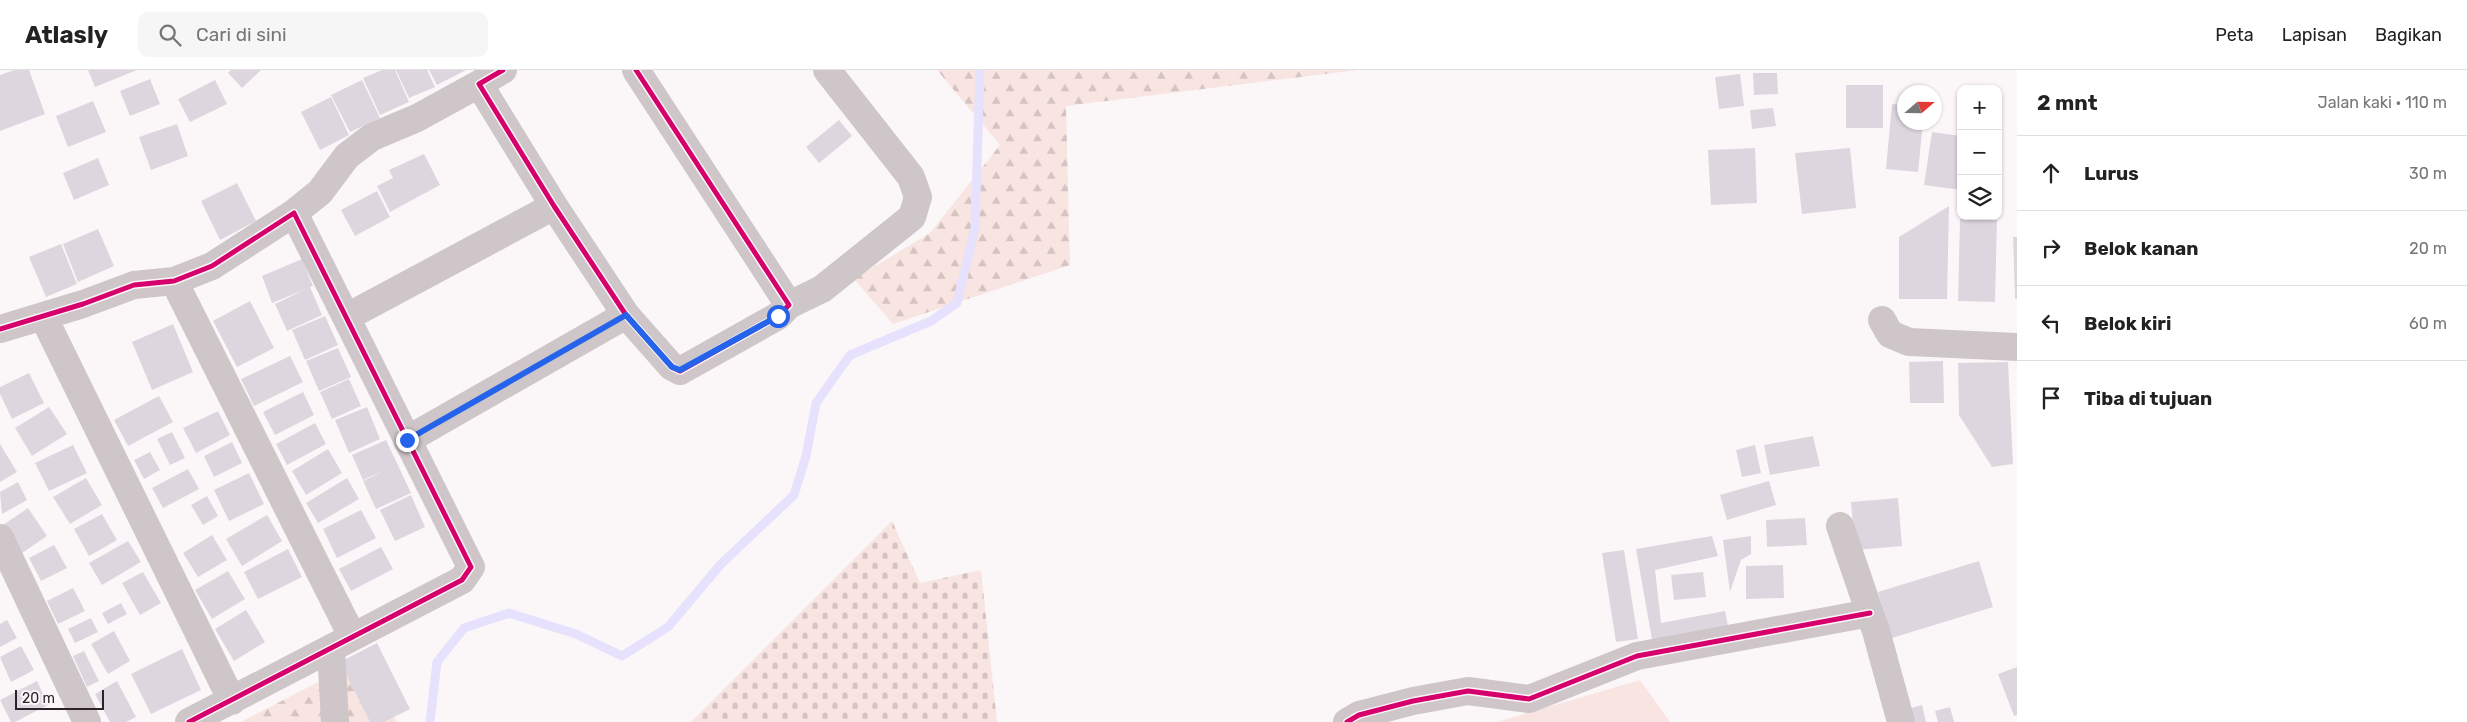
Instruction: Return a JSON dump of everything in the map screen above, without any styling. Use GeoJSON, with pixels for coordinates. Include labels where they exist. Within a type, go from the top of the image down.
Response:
{"type":"FeatureCollection","features":[{"type":"Feature","properties":{"kind":"street"},"geometry":{"type":"LineString","coordinates":[[0,329],[134,285],[174,281],[212,266],[294,213],[320,192],[348,156],[372,137],[417,118],[503,70]]}},
{"type":"Feature","properties":{"kind":"street"},"geometry":{"type":"LineString","coordinates":[[636,70],[789,305]]}},
{"type":"Feature","properties":{"kind":"street"},"geometry":{"type":"LineString","coordinates":[[479,84],[554,206],[626,315],[672,367],[680,370],[778,316],[789,305],[822,289],[912,218],[918,197],[911,177],[827,70]]}},
{"type":"Feature","properties":{"kind":"street"},"geometry":{"type":"LineString","coordinates":[[347,317],[554,206]]}},
{"type":"Feature","properties":{"kind":"street"},"geometry":{"type":"LineString","coordinates":[[189,722],[462,580],[471,566],[294,213]]}},
{"type":"Feature","properties":{"kind":"street"},"geometry":{"type":"LineString","coordinates":[[174,281],[342,642],[335,722]]}},
{"type":"Feature","properties":{"kind":"street"},"geometry":{"type":"LineString","coordinates":[[407,440],[626,315]]}},
{"type":"Feature","properties":{"kind":"street"},"geometry":{"type":"LineString","coordinates":[[43,316],[232,701]]}},
{"type":"Feature","properties":{"kind":"street"},"geometry":{"type":"LineString","coordinates":[[1882,320],[1890,334],[1909,342],[2017,348]]}},
{"type":"Feature","properties":{"kind":"street"},"geometry":{"type":"LineString","coordinates":[[1840,526],[1870,613],[1901,722]]}},
{"type":"Feature","properties":{"kind":"street"},"geometry":{"type":"LineString","coordinates":[[0,538],[87,722]]}},
{"type":"Feature","properties":{"kind":"street"},"geometry":{"type":"LineString","coordinates":[[1347,722],[1359,715],[1377,710],[1468,690],[1529,699],[1637,656],[1870,613]]}},
{"type":"Feature","properties":{"kind":"green space"},"geometry":{"type":"Polygon","coordinates":[[[937,70],[1358,70],[1066,106],[1070,265],[893,324],[854,279],[930,233],[1000,145],[937,70]]]}},
{"type":"Feature","properties":{"kind":"green space"},"geometry":{"type":"Polygon","coordinates":[[[892,521],[920,583],[981,570],[997,722],[691,722],[892,521]]]}},
{"type":"Feature","properties":{"kind":"green space"},"geometry":{"type":"Polygon","coordinates":[[[363,659],[397,722],[241,722],[363,659]]]}},
{"type":"Feature","properties":{"kind":"green space"},"geometry":{"type":"Polygon","coordinates":[[[1640,680],[1670,722],[1497,722],[1640,680]]]}},
{"type":"Feature","properties":{"kind":"building"},"geometry":{"type":"Polygon","coordinates":[[[14,70],[29,70],[45,114],[0,131],[0,75],[14,70]]]}},
{"type":"Feature","properties":{"kind":"building"},"geometry":{"type":"Polygon","coordinates":[[[88,70],[137,70],[95,87],[88,70]]]}},
{"type":"Feature","properties":{"kind":"building"},"geometry":{"type":"Polygon","coordinates":[[[231,70],[261,70],[242,88],[228,73],[231,70]]]}},
{"type":"Feature","properties":{"kind":"building"},"geometry":{"type":"Polygon","coordinates":[[[382,70],[395,70],[409,102],[380,115],[363,78],[382,70]]]}},
{"type":"Feature","properties":{"kind":"building"},"geometry":{"type":"Polygon","coordinates":[[[396,70],[427,70],[435,87],[409,98],[396,70]]]}},
{"type":"Feature","properties":{"kind":"building"},"geometry":{"type":"Polygon","coordinates":[[[429,70],[466,70],[437,85],[429,70]]]}},
{"type":"Feature","properties":{"kind":"building"},"geometry":{"type":"Polygon","coordinates":[[[1753,73],[1777,73],[1778,94],[1754,95],[1753,73]]]}},
{"type":"Feature","properties":{"kind":"building"},"geometry":{"type":"Polygon","coordinates":[[[1740,74],[1744,106],[1719,109],[1715,77],[1740,74]]]}},
{"type":"Feature","properties":{"kind":"building"},"geometry":{"type":"Polygon","coordinates":[[[150,79],[160,104],[130,116],[120,91],[150,79]]]}},
{"type":"Feature","properties":{"kind":"building"},"geometry":{"type":"Polygon","coordinates":[[[215,80],[227,104],[190,122],[178,99],[215,80]]]}},
{"type":"Feature","properties":{"kind":"building"},"geometry":{"type":"Polygon","coordinates":[[[362,80],[380,118],[350,132],[331,95],[362,80]]]}},
{"type":"Feature","properties":{"kind":"building"},"geometry":{"type":"Polygon","coordinates":[[[1846,85],[1883,85],[1883,128],[1846,128],[1846,85]]]}},
{"type":"Feature","properties":{"kind":"building"},"geometry":{"type":"Polygon","coordinates":[[[331,97],[349,135],[320,150],[301,112],[331,97]]]}},
{"type":"Feature","properties":{"kind":"building"},"geometry":{"type":"Polygon","coordinates":[[[93,101],[106,132],[68,147],[56,116],[93,101]]]}},
{"type":"Feature","properties":{"kind":"building"},"geometry":{"type":"Polygon","coordinates":[[[1892,104],[1897,104],[1897,130],[1922,130],[1918,172],[1886,169],[1892,104]]]}},
{"type":"Feature","properties":{"kind":"building"},"geometry":{"type":"Polygon","coordinates":[[[1773,108],[1776,126],[1752,129],[1750,110],[1773,108]]]}},
{"type":"Feature","properties":{"kind":"building"},"geometry":{"type":"Polygon","coordinates":[[[839,120],[852,136],[819,163],[806,147],[839,120]]]}},
{"type":"Feature","properties":{"kind":"building"},"geometry":{"type":"Polygon","coordinates":[[[177,124],[188,156],[151,170],[139,137],[177,124]]]}},
{"type":"Feature","properties":{"kind":"building"},"geometry":{"type":"Polygon","coordinates":[[[1932,132],[1957,135],[1957,189],[1924,185],[1932,132]]]}},
{"type":"Feature","properties":{"kind":"building"},"geometry":{"type":"Polygon","coordinates":[[[1755,148],[1757,203],[1711,205],[1708,150],[1755,148]]]}},
{"type":"Feature","properties":{"kind":"building"},"geometry":{"type":"Polygon","coordinates":[[[1850,148],[1856,208],[1802,214],[1795,153],[1850,148]]]}},
{"type":"Feature","properties":{"kind":"building"},"geometry":{"type":"Polygon","coordinates":[[[424,154],[440,185],[390,212],[377,186],[393,178],[389,170],[424,154]]]}},
{"type":"Feature","properties":{"kind":"building"},"geometry":{"type":"Polygon","coordinates":[[[98,158],[109,185],[74,200],[63,173],[98,158]]]}},
{"type":"Feature","properties":{"kind":"building"},"geometry":{"type":"Polygon","coordinates":[[[237,183],[256,221],[220,240],[201,201],[237,183]]]}},
{"type":"Feature","properties":{"kind":"building"},"geometry":{"type":"Polygon","coordinates":[[[377,191],[390,217],[355,236],[341,210],[377,191]]]}},
{"type":"Feature","properties":{"kind":"building"},"geometry":{"type":"Polygon","coordinates":[[[1949,206],[1947,299],[1899,299],[1899,237],[1949,206]]]}},
{"type":"Feature","properties":{"kind":"building"},"geometry":{"type":"Polygon","coordinates":[[[1960,220],[1997,220],[1995,302],[1958,301],[1960,220]]]}},
{"type":"Feature","properties":{"kind":"building"},"geometry":{"type":"Polygon","coordinates":[[[98,229],[114,266],[78,282],[63,244],[98,229]]]}},
{"type":"Feature","properties":{"kind":"building"},"geometry":{"type":"Polygon","coordinates":[[[2013,237],[2017,237],[2017,299],[2015,299],[2013,237]]]}},
{"type":"Feature","properties":{"kind":"building"},"geometry":{"type":"Polygon","coordinates":[[[61,244],[77,284],[46,297],[29,257],[61,244]]]}},
{"type":"Feature","properties":{"kind":"building"},"geometry":{"type":"Polygon","coordinates":[[[302,259],[313,286],[310,287],[322,315],[287,331],[275,304],[306,289],[272,303],[262,276],[302,259]]]}},
{"type":"Feature","properties":{"kind":"building"},"geometry":{"type":"Polygon","coordinates":[[[250,301],[274,348],[237,367],[213,321],[250,301]]]}},
{"type":"Feature","properties":{"kind":"building"},"geometry":{"type":"Polygon","coordinates":[[[325,316],[338,345],[305,360],[292,330],[325,316]]]}},
{"type":"Feature","properties":{"kind":"building"},"geometry":{"type":"Polygon","coordinates":[[[173,324],[193,372],[152,390],[132,342],[173,324]]]}},
{"type":"Feature","properties":{"kind":"building"},"geometry":{"type":"Polygon","coordinates":[[[338,348],[351,377],[319,391],[306,361],[338,348]]]}},
{"type":"Feature","properties":{"kind":"building"},"geometry":{"type":"Polygon","coordinates":[[[290,356],[303,382],[254,406],[241,379],[290,356]]]}},
{"type":"Feature","properties":{"kind":"building"},"geometry":{"type":"Polygon","coordinates":[[[1943,361],[1944,403],[1910,403],[1909,362],[1943,361]]]}},
{"type":"Feature","properties":{"kind":"building"},"geometry":{"type":"Polygon","coordinates":[[[2008,362],[2013,464],[1992,467],[1959,415],[1958,363],[2008,362]]]}},
{"type":"Feature","properties":{"kind":"building"},"geometry":{"type":"Polygon","coordinates":[[[29,373],[44,403],[12,419],[0,394],[0,387],[29,373]]]}},
{"type":"Feature","properties":{"kind":"building"},"geometry":{"type":"Polygon","coordinates":[[[349,379],[361,406],[332,419],[320,392],[349,379]]]}},
{"type":"Feature","properties":{"kind":"building"},"geometry":{"type":"Polygon","coordinates":[[[303,392],[314,415],[275,435],[263,412],[303,392]]]}},
{"type":"Feature","properties":{"kind":"building"},"geometry":{"type":"Polygon","coordinates":[[[159,396],[173,422],[128,446],[114,420],[159,396]]]}},
{"type":"Feature","properties":{"kind":"building"},"geometry":{"type":"Polygon","coordinates":[[[49,407],[67,434],[32,456],[15,428],[49,407]]]}},
{"type":"Feature","properties":{"kind":"building"},"geometry":{"type":"Polygon","coordinates":[[[367,407],[380,439],[349,453],[335,420],[367,407]]]}},
{"type":"Feature","properties":{"kind":"building"},"geometry":{"type":"Polygon","coordinates":[[[218,411],[230,435],[196,453],[183,428],[218,411]]]}},
{"type":"Feature","properties":{"kind":"building"},"geometry":{"type":"Polygon","coordinates":[[[315,423],[326,444],[287,465],[276,444],[315,423]]]}},
{"type":"Feature","properties":{"kind":"building"},"geometry":{"type":"Polygon","coordinates":[[[172,432],[185,458],[170,465],[157,439],[172,432]]]}},
{"type":"Feature","properties":{"kind":"building"},"geometry":{"type":"Polygon","coordinates":[[[1813,436],[1820,466],[1770,475],[1764,445],[1813,436]]]}},
{"type":"Feature","properties":{"kind":"building"},"geometry":{"type":"Polygon","coordinates":[[[386,440],[411,493],[376,509],[363,481],[388,469],[363,480],[352,455],[386,440]]]}},
{"type":"Feature","properties":{"kind":"building"},"geometry":{"type":"Polygon","coordinates":[[[232,442],[242,463],[214,477],[204,456],[232,442]]]}},
{"type":"Feature","properties":{"kind":"building"},"geometry":{"type":"Polygon","coordinates":[[[0,444],[17,472],[0,482],[0,444]]]}},
{"type":"Feature","properties":{"kind":"building"},"geometry":{"type":"Polygon","coordinates":[[[73,445],[87,473],[49,491],[35,463],[73,445]]]}},
{"type":"Feature","properties":{"kind":"building"},"geometry":{"type":"Polygon","coordinates":[[[1755,445],[1761,473],[1742,477],[1736,450],[1755,445]]]}},
{"type":"Feature","properties":{"kind":"building"},"geometry":{"type":"Polygon","coordinates":[[[328,449],[342,473],[306,495],[292,471],[328,449]]]}},
{"type":"Feature","properties":{"kind":"building"},"geometry":{"type":"Polygon","coordinates":[[[150,452],[160,470],[144,479],[134,460],[150,452]]]}},
{"type":"Feature","properties":{"kind":"building"},"geometry":{"type":"Polygon","coordinates":[[[188,469],[199,489],[163,508],[152,488],[188,469]]]}},
{"type":"Feature","properties":{"kind":"building"},"geometry":{"type":"Polygon","coordinates":[[[249,473],[264,504],[229,521],[214,490],[249,473]]]}},
{"type":"Feature","properties":{"kind":"building"},"geometry":{"type":"Polygon","coordinates":[[[86,478],[102,505],[70,524],[53,497],[86,478]]]}},
{"type":"Feature","properties":{"kind":"building"},"geometry":{"type":"Polygon","coordinates":[[[347,478],[359,499],[318,523],[306,503],[347,478]]]}},
{"type":"Feature","properties":{"kind":"building"},"geometry":{"type":"Polygon","coordinates":[[[1769,481],[1776,505],[1727,520],[1720,495],[1769,481]]]}},
{"type":"Feature","properties":{"kind":"building"},"geometry":{"type":"Polygon","coordinates":[[[18,482],[27,500],[2,514],[0,492],[18,482]]]}},
{"type":"Feature","properties":{"kind":"building"},"geometry":{"type":"Polygon","coordinates":[[[411,495],[425,527],[395,541],[380,510],[411,495]]]}},
{"type":"Feature","properties":{"kind":"building"},"geometry":{"type":"Polygon","coordinates":[[[207,496],[218,516],[203,525],[191,505],[207,496]]]}},
{"type":"Feature","properties":{"kind":"building"},"geometry":{"type":"Polygon","coordinates":[[[1898,498],[1902,546],[1855,550],[1851,502],[1898,498]]]}},
{"type":"Feature","properties":{"kind":"building"},"geometry":{"type":"Polygon","coordinates":[[[28,508],[47,536],[22,553],[3,525],[28,508]]]}},
{"type":"Feature","properties":{"kind":"building"},"geometry":{"type":"Polygon","coordinates":[[[361,510],[376,538],[337,558],[323,529],[361,510]]]}},
{"type":"Feature","properties":{"kind":"building"},"geometry":{"type":"Polygon","coordinates":[[[102,514],[117,540],[89,556],[74,529],[102,514]]]}},
{"type":"Feature","properties":{"kind":"building"},"geometry":{"type":"Polygon","coordinates":[[[267,515],[282,541],[242,566],[226,539],[267,515]]]}},
{"type":"Feature","properties":{"kind":"building"},"geometry":{"type":"Polygon","coordinates":[[[1805,518],[1807,545],[1767,547],[1766,520],[1805,518]]]}},
{"type":"Feature","properties":{"kind":"building"},"geometry":{"type":"Polygon","coordinates":[[[212,535],[227,560],[198,577],[183,553],[212,535]]]}},
{"type":"Feature","properties":{"kind":"building"},"geometry":{"type":"Polygon","coordinates":[[[1712,536],[1718,556],[1655,570],[1661,623],[1725,611],[1729,631],[1653,645],[1636,549],[1712,536]]]}},
{"type":"Feature","properties":{"kind":"building"},"geometry":{"type":"Polygon","coordinates":[[[1751,536],[1751,554],[1741,560],[1730,592],[1723,540],[1751,536]]]}},
{"type":"Feature","properties":{"kind":"building"},"geometry":{"type":"Polygon","coordinates":[[[128,541],[141,562],[102,585],[89,563],[128,541]]]}},
{"type":"Feature","properties":{"kind":"building"},"geometry":{"type":"Polygon","coordinates":[[[54,545],[67,568],[41,581],[29,558],[54,545]]]}},
{"type":"Feature","properties":{"kind":"building"},"geometry":{"type":"Polygon","coordinates":[[[381,547],[393,569],[351,591],[339,569],[381,547]]]}},
{"type":"Feature","properties":{"kind":"building"},"geometry":{"type":"Polygon","coordinates":[[[288,549],[302,577],[258,599],[244,572],[288,549]]]}},
{"type":"Feature","properties":{"kind":"building"},"geometry":{"type":"Polygon","coordinates":[[[1624,550],[1638,639],[1616,642],[1602,553],[1624,550]]]}},
{"type":"Feature","properties":{"kind":"building"},"geometry":{"type":"Polygon","coordinates":[[[1979,561],[1993,607],[1892,638],[1878,592],[1979,561]]]}},
{"type":"Feature","properties":{"kind":"building"},"geometry":{"type":"Polygon","coordinates":[[[1783,565],[1784,598],[1746,599],[1746,566],[1783,565]]]}},
{"type":"Feature","properties":{"kind":"building"},"geometry":{"type":"Polygon","coordinates":[[[228,571],[245,599],[212,619],[195,590],[228,571]]]}},
{"type":"Feature","properties":{"kind":"building"},"geometry":{"type":"Polygon","coordinates":[[[143,572],[161,603],[140,615],[122,583],[143,572]]]}},
{"type":"Feature","properties":{"kind":"building"},"geometry":{"type":"Polygon","coordinates":[[[1703,572],[1706,597],[1674,600],[1671,575],[1703,572]]]}},
{"type":"Feature","properties":{"kind":"building"},"geometry":{"type":"Polygon","coordinates":[[[73,588],[85,611],[58,624],[47,601],[73,588]]]}},
{"type":"Feature","properties":{"kind":"building"},"geometry":{"type":"Polygon","coordinates":[[[121,603],[127,614],[108,624],[102,613],[121,603]]]}},
{"type":"Feature","properties":{"kind":"building"},"geometry":{"type":"Polygon","coordinates":[[[246,610],[265,642],[234,661],[215,629],[246,610]]]}},
{"type":"Feature","properties":{"kind":"building"},"geometry":{"type":"Polygon","coordinates":[[[91,618],[98,632],[75,643],[68,629],[91,618]]]}},
{"type":"Feature","properties":{"kind":"building"},"geometry":{"type":"Polygon","coordinates":[[[7,620],[17,638],[0,647],[0,624],[7,620]]]}},
{"type":"Feature","properties":{"kind":"building"},"geometry":{"type":"Polygon","coordinates":[[[114,631],[130,661],[108,674],[91,644],[114,631]]]}},
{"type":"Feature","properties":{"kind":"building"},"geometry":{"type":"Polygon","coordinates":[[[377,643],[410,709],[384,722],[370,722],[340,662],[377,643]]]}},
{"type":"Feature","properties":{"kind":"building"},"geometry":{"type":"Polygon","coordinates":[[[21,646],[34,670],[11,682],[0,657],[21,646]]]}},
{"type":"Feature","properties":{"kind":"building"},"geometry":{"type":"Polygon","coordinates":[[[182,649],[201,690],[151,714],[131,674],[182,649]]]}},
{"type":"Feature","properties":{"kind":"building"},"geometry":{"type":"Polygon","coordinates":[[[84,651],[99,681],[87,687],[73,656],[84,651]]]}},
{"type":"Feature","properties":{"kind":"building"},"geometry":{"type":"Polygon","coordinates":[[[2017,667],[2017,715],[2014,716],[1998,674],[2017,667]]]}},
{"type":"Feature","properties":{"kind":"building"},"geometry":{"type":"Polygon","coordinates":[[[37,681],[48,705],[15,722],[11,722],[0,700],[37,681]]]}},
{"type":"Feature","properties":{"kind":"building"},"geometry":{"type":"Polygon","coordinates":[[[117,681],[136,717],[126,722],[110,722],[95,694],[117,681]]]}},
{"type":"Feature","properties":{"kind":"building"},"geometry":{"type":"Polygon","coordinates":[[[1922,705],[1926,722],[1907,722],[1904,710],[1922,705]]]}},
{"type":"Feature","properties":{"kind":"building"},"geometry":{"type":"Polygon","coordinates":[[[1950,707],[1954,722],[1938,722],[1935,711],[1950,707]]]}},
{"type":"Feature","properties":{"kind":"waterway"},"geometry":{"type":"LineString","coordinates":[[430,722],[437,662],[464,628],[509,613],[576,634],[622,656],[668,627],[721,564],[794,495],[806,456],[816,403],[850,355],[931,321],[957,303],[975,228],[980,70]]}},
{"type":"Feature","properties":{"kind":"cycle path"},"geometry":{"type":"LineString","coordinates":[[503,70],[479,84],[554,206],[626,315],[672,367],[680,371],[778,316],[789,305],[636,70]]}},
{"type":"Feature","properties":{"kind":"cycle path"},"geometry":{"type":"LineString","coordinates":[[0,329],[83,304],[134,285],[174,281],[212,266],[294,213],[471,567],[462,580],[189,722]]}},
{"type":"Feature","properties":{"kind":"cycle path"},"geometry":{"type":"LineString","coordinates":[[1347,722],[1359,715],[1413,701],[1468,691],[1529,699],[1637,656],[1870,613]]}},
{"type":"Feature","properties":{"kind":"route"},"geometry":{"type":"LineString","coordinates":[[407,440],[626,315],[672,367],[680,370],[778,316]]}}]}
